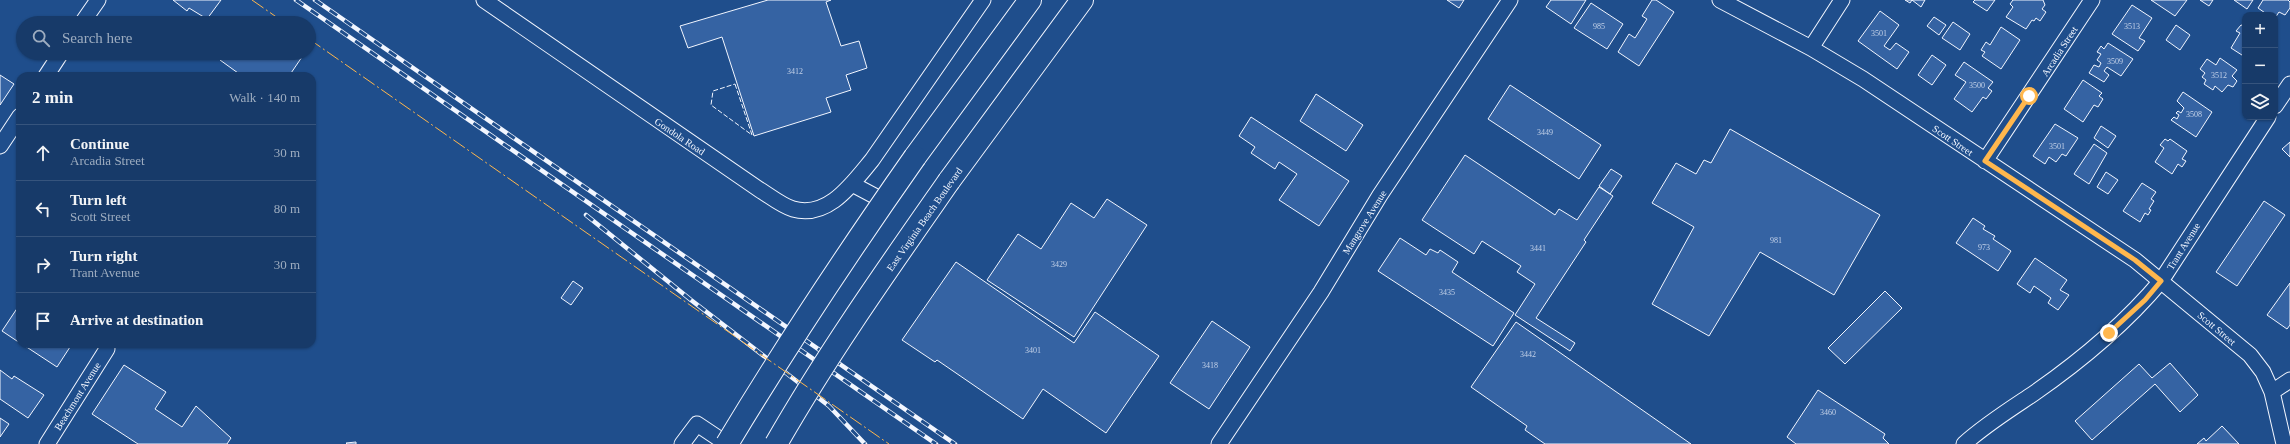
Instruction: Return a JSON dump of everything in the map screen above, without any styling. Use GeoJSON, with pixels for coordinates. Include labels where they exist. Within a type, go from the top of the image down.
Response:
{"type":"FeatureCollection","features":[{"type":"Feature","properties":{"kind":"main road"},"geometry":{"type":"LineString","coordinates":[[727,444],[846,255],[915,157],[1030,0]]}},
{"type":"Feature","properties":{"kind":"main road","name":"East Virginia Beach Boulevard"},"geometry":{"type":"LineString","coordinates":[[776,444],[800,402],[857,314],[949,181],[1082,0]]}},
{"type":"Feature","properties":{"kind":"street"},"geometry":{"type":"LineString","coordinates":[[87,16],[98,0]]}},
{"type":"Feature","properties":{"kind":"street","name":"Gondola Road"},"geometry":{"type":"LineString","coordinates":[[484,0],[569,60],[791,209],[804,211],[819,209],[833,202],[852,184]]}},
{"type":"Feature","properties":{"kind":"street"},"geometry":{"type":"LineString","coordinates":[[884,201],[852,184],[872,160],[983,0]]}},
{"type":"Feature","properties":{"kind":"street","name":"Mangrove Avenue"},"geometry":{"type":"LineString","coordinates":[[1219,444],[1321,292],[1380,195],[1510,0]]}},
{"type":"Feature","properties":{"kind":"street","name":"Scott Street"},"geometry":{"type":"LineString","coordinates":[[1720,0],[1811,48],[1863,80],[2135,260],[2250,355],[2263,372],[2272,392],[2284,444]]}},
{"type":"Feature","properties":{"kind":"street"},"geometry":{"type":"LineString","coordinates":[[1811,48],[1842,0]]}},
{"type":"Feature","properties":{"kind":"street","name":"Arcadia Street"},"geometry":{"type":"LineString","coordinates":[[1985,161],[2092,0]]}},
{"type":"Feature","properties":{"kind":"street"},"geometry":{"type":"LineString","coordinates":[[49,72],[57,60]]}},
{"type":"Feature","properties":{"kind":"street"},"geometry":{"type":"LineString","coordinates":[[2278,102],[2290,84]]}},
{"type":"Feature","properties":{"kind":"street","name":"Trant Avenue"},"geometry":{"type":"LineString","coordinates":[[1964,444],[2000,414],[2062,372],[2109,333],[2145,300],[2161,281],[2266,120]]}},
{"type":"Feature","properties":{"kind":"street"},"geometry":{"type":"LineString","coordinates":[[0,146],[16,122]]}},
{"type":"Feature","properties":{"kind":"street","name":"Beachmont Avenue"},"geometry":{"type":"LineString","coordinates":[[47,444],[107,349]]}},
{"type":"Feature","properties":{"kind":"street"},"geometry":{"type":"LineString","coordinates":[[2272,392],[2290,380]]}},
{"type":"Feature","properties":{"kind":"street"},"geometry":{"type":"LineString","coordinates":[[682,444],[697,424],[727,444]]}},
{"type":"Feature","properties":{"kind":"building"},"geometry":{"type":"Polygon","coordinates":[[[173,0],[221,0],[209,16],[202,16],[189,8],[187,11],[173,0]]]}},
{"type":"Feature","properties":{"kind":"building"},"geometry":{"type":"Polygon","coordinates":[[[768,0],[831,0],[826,2],[841,46],[859,41],[867,68],[846,75],[851,90],[826,98],[831,112],[754,136],[722,37],[688,48],[680,26],[768,0]]]}},
{"type":"Feature","properties":{"kind":"building"},"geometry":{"type":"Polygon","coordinates":[[[1447,0],[1464,0],[1459,8],[1447,0]]]}},
{"type":"Feature","properties":{"kind":"building"},"geometry":{"type":"Polygon","coordinates":[[[1551,0],[1586,0],[1571,24],[1546,7],[1551,0]]]}},
{"type":"Feature","properties":{"kind":"building"},"geometry":{"type":"Polygon","coordinates":[[[1652,0],[1656,0],[1674,12],[1639,66],[1618,52],[1629,34],[1635,38],[1647,19],[1642,16],[1652,0]]]}},
{"type":"Feature","properties":{"kind":"building"},"geometry":{"type":"Polygon","coordinates":[[[1905,0],[1912,0],[1910,3],[1905,0]]]}},
{"type":"Feature","properties":{"kind":"building"},"geometry":{"type":"Polygon","coordinates":[[[1912,0],[1925,0],[1921,7],[1912,0]]]}},
{"type":"Feature","properties":{"kind":"building"},"geometry":{"type":"Polygon","coordinates":[[[1975,0],[1995,0],[1987,11],[1973,2],[1975,0]]]}},
{"type":"Feature","properties":{"kind":"building"},"geometry":{"type":"Polygon","coordinates":[[[2013,0],[2043,0],[2045,5],[2042,9],[2046,12],[2040,21],[2036,18],[2034,21],[2032,20],[2026,29],[2006,17],[2013,7],[2010,4],[2013,0]]]}},
{"type":"Feature","properties":{"kind":"building"},"geometry":{"type":"Polygon","coordinates":[[[2151,0],[2187,0],[2175,16],[2151,0]]]}},
{"type":"Feature","properties":{"kind":"building"},"geometry":{"type":"Polygon","coordinates":[[[2200,0],[2213,0],[2209,6],[2200,0]]]}},
{"type":"Feature","properties":{"kind":"building"},"geometry":{"type":"Polygon","coordinates":[[[2234,0],[2253,0],[2247,9],[2234,0]]]}},
{"type":"Feature","properties":{"kind":"building"},"geometry":{"type":"Polygon","coordinates":[[[2263,0],[2288,0],[2290,2],[2290,8],[2285,15],[2279,12],[2278,14],[2278,12],[2264,12],[2258,8],[2263,0]]]}},
{"type":"Feature","properties":{"kind":"building"},"geometry":{"type":"Polygon","coordinates":[[[1591,3],[1623,24],[1607,49],[1574,28],[1591,3]]]}},
{"type":"Feature","properties":{"kind":"building"},"geometry":{"type":"Polygon","coordinates":[[[2132,5],[2152,18],[2139,38],[2145,41],[2138,51],[2112,34],[2132,5]]]}},
{"type":"Feature","properties":{"kind":"building"},"geometry":{"type":"Polygon","coordinates":[[[1880,11],[1899,25],[1884,46],[1890,50],[1896,43],[1909,52],[1897,69],[1858,41],[1880,11]]]}},
{"type":"Feature","properties":{"kind":"building"},"geometry":{"type":"Polygon","coordinates":[[[1934,17],[1946,25],[1939,35],[1927,26],[1934,17]]]}},
{"type":"Feature","properties":{"kind":"building"},"geometry":{"type":"Polygon","coordinates":[[[1953,22],[1970,34],[1960,50],[1942,38],[1953,22]]]}},
{"type":"Feature","properties":{"kind":"building"},"geometry":{"type":"Polygon","coordinates":[[[2176,25],[2190,35],[2180,50],[2166,40],[2176,25]]]}},
{"type":"Feature","properties":{"kind":"building"},"geometry":{"type":"Polygon","coordinates":[[[2242,25],[2242,55],[2231,48],[2240,33],[2236,31],[2242,25]]]}},
{"type":"Feature","properties":{"kind":"building"},"geometry":{"type":"Polygon","coordinates":[[[2001,27],[2020,40],[2001,69],[1982,56],[1985,52],[1981,50],[1986,42],[1990,45],[2001,27]]]}},
{"type":"Feature","properties":{"kind":"building"},"geometry":{"type":"Polygon","coordinates":[[[2108,43],[2133,59],[2121,76],[2107,67],[2104,71],[2109,75],[2104,82],[2089,73],[2094,65],[2099,67],[2101,63],[2097,60],[2101,54],[2097,52],[2101,46],[2104,49],[2108,43]]]}},
{"type":"Feature","properties":{"kind":"building"},"geometry":{"type":"Polygon","coordinates":[[[1932,55],[1946,65],[1932,85],[1918,75],[1932,55]]]}},
{"type":"Feature","properties":{"kind":"building"},"geometry":{"type":"Polygon","coordinates":[[[2220,58],[2237,70],[2232,76],[2237,81],[2233,87],[2228,85],[2222,92],[2215,86],[2213,90],[2204,84],[2206,80],[2202,77],[2205,73],[2200,69],[2207,59],[2216,65],[2220,58]]]}},
{"type":"Feature","properties":{"kind":"building"},"geometry":{"type":"Polygon","coordinates":[[[220,60],[300,60],[292,72],[237,72],[220,60]]]}},
{"type":"Feature","properties":{"kind":"building"},"geometry":{"type":"Polygon","coordinates":[[[1964,62],[1993,82],[1988,88],[1992,91],[1986,99],[1983,97],[1972,112],[1954,99],[1966,82],[1955,75],[1964,62]]]}},
{"type":"Feature","properties":{"kind":"building"},"geometry":{"type":"Polygon","coordinates":[[[0,75],[14,84],[0,105],[0,75]]]}},
{"type":"Feature","properties":{"kind":"building"},"geometry":{"type":"Polygon","coordinates":[[[2083,80],[2102,93],[2099,96],[2103,99],[2098,107],[2094,105],[2083,122],[2064,109],[2083,80]]]}},
{"type":"Feature","properties":{"kind":"building"},"geometry":{"type":"Polygon","coordinates":[[[1510,85],[1601,145],[1579,179],[1488,119],[1510,85]]]}},
{"type":"Feature","properties":{"kind":"building"},"geometry":{"type":"Polygon","coordinates":[[[2183,92],[2212,112],[2196,137],[2171,120],[2174,117],[2177,119],[2179,115],[2176,113],[2178,111],[2181,113],[2184,108],[2177,101],[2183,92]]]}},
{"type":"Feature","properties":{"kind":"building"},"geometry":{"type":"Polygon","coordinates":[[[1316,94],[1363,125],[1346,151],[1300,121],[1316,94]]]}},
{"type":"Feature","properties":{"kind":"building"},"geometry":{"type":"Polygon","coordinates":[[[1251,117],[1349,181],[1319,226],[1279,200],[1297,174],[1279,162],[1275,169],[1251,153],[1255,147],[1239,136],[1251,117]]]}},
{"type":"Feature","properties":{"kind":"building"},"geometry":{"type":"Polygon","coordinates":[[[2055,124],[2078,138],[2066,156],[2062,154],[2056,162],[2049,157],[2045,164],[2033,156],[2055,124]]]}},
{"type":"Feature","properties":{"kind":"building"},"geometry":{"type":"Polygon","coordinates":[[[2101,126],[2116,136],[2108,148],[2094,138],[2101,126]]]}},
{"type":"Feature","properties":{"kind":"building"},"geometry":{"type":"Polygon","coordinates":[[[1730,129],[1880,215],[1834,295],[1760,252],[1709,336],[1652,304],[1694,227],[1652,203],[1676,163],[1696,174],[1704,160],[1711,163],[1730,129]]]}},
{"type":"Feature","properties":{"kind":"building"},"geometry":{"type":"Polygon","coordinates":[[[2165,139],[2168,141],[2170,139],[2187,151],[2182,159],[2186,161],[2182,167],[2178,164],[2172,174],[2155,162],[2164,148],[2160,145],[2165,139]]]}},
{"type":"Feature","properties":{"kind":"building"},"geometry":{"type":"Polygon","coordinates":[[[2290,142],[2290,157],[2282,149],[2290,142]]]}},
{"type":"Feature","properties":{"kind":"building"},"geometry":{"type":"Polygon","coordinates":[[[2094,144],[2107,153],[2089,184],[2074,174],[2094,144]]]}},
{"type":"Feature","properties":{"kind":"building"},"geometry":{"type":"Polygon","coordinates":[[[1465,155],[1555,215],[1559,209],[1577,220],[1599,187],[1613,196],[1584,240],[1586,242],[1536,318],[1575,343],[1570,351],[1515,315],[1535,284],[1517,272],[1521,266],[1482,241],[1474,254],[1422,220],[1465,155]]]}},
{"type":"Feature","properties":{"kind":"building"},"geometry":{"type":"Polygon","coordinates":[[[1611,169],[1622,176],[1610,194],[1599,186],[1611,169]]]}},
{"type":"Feature","properties":{"kind":"building"},"geometry":{"type":"Polygon","coordinates":[[[2106,172],[2118,180],[2108,194],[2097,187],[2106,172]]]}},
{"type":"Feature","properties":{"kind":"building"},"geometry":{"type":"Polygon","coordinates":[[[2142,183],[2156,192],[2151,199],[2154,201],[2149,209],[2151,210],[2148,215],[2145,213],[2140,222],[2123,211],[2142,183]]]}},
{"type":"Feature","properties":{"kind":"building"},"geometry":{"type":"Polygon","coordinates":[[[1107,199],[1147,225],[1074,337],[987,280],[1018,234],[1041,249],[1071,203],[1094,218],[1107,199]]]}},
{"type":"Feature","properties":{"kind":"building"},"geometry":{"type":"Polygon","coordinates":[[[2264,201],[2285,215],[2237,286],[2216,272],[2264,201]]]}},
{"type":"Feature","properties":{"kind":"building"},"geometry":{"type":"Polygon","coordinates":[[[1973,218],[1985,226],[1983,229],[1995,236],[1993,239],[2011,251],[1998,271],[1956,243],[1973,218]]]}},
{"type":"Feature","properties":{"kind":"building"},"geometry":{"type":"Polygon","coordinates":[[[1400,238],[1426,255],[1430,249],[1438,253],[1440,250],[1458,262],[1452,272],[1514,313],[1493,346],[1378,271],[1400,238]]]}},
{"type":"Feature","properties":{"kind":"building"},"geometry":{"type":"Polygon","coordinates":[[[2035,258],[2067,280],[2060,290],[2069,295],[2058,310],[2048,303],[2051,298],[2034,286],[2030,293],[2017,284],[2035,258]]]}},
{"type":"Feature","properties":{"kind":"building"},"geometry":{"type":"Polygon","coordinates":[[[956,262],[1074,343],[1095,312],[1159,356],[1106,433],[1043,389],[1023,419],[937,360],[935,362],[902,340],[956,262]]]}},
{"type":"Feature","properties":{"kind":"building"},"geometry":{"type":"Polygon","coordinates":[[[573,281],[583,288],[571,305],[561,298],[573,281]]]}},
{"type":"Feature","properties":{"kind":"building"},"geometry":{"type":"Polygon","coordinates":[[[2290,283],[2290,325],[2287,329],[2267,315],[2290,283]]]}},
{"type":"Feature","properties":{"kind":"building"},"geometry":{"type":"Polygon","coordinates":[[[1885,291],[1902,308],[1845,364],[1828,348],[1885,291]]]}},
{"type":"Feature","properties":{"kind":"building"},"geometry":{"type":"Polygon","coordinates":[[[16,310],[16,340],[2,331],[16,310]]]}},
{"type":"Feature","properties":{"kind":"building"},"geometry":{"type":"Polygon","coordinates":[[[1212,321],[1250,347],[1209,409],[1170,383],[1212,321]]]}},
{"type":"Feature","properties":{"kind":"building"},"geometry":{"type":"Polygon","coordinates":[[[1516,322],[1691,444],[1545,444],[1525,430],[1527,426],[1471,387],[1516,322]]]}},
{"type":"Feature","properties":{"kind":"building"},"geometry":{"type":"Polygon","coordinates":[[[28,348],[69,348],[57,367],[28,348]]]}},
{"type":"Feature","properties":{"kind":"building"},"geometry":{"type":"Polygon","coordinates":[[[2170,363],[2198,395],[2180,412],[2155,384],[2092,440],[2075,421],[2139,364],[2152,378],[2170,363]]]}},
{"type":"Feature","properties":{"kind":"building"},"geometry":{"type":"Polygon","coordinates":[[[124,365],[166,392],[155,409],[182,427],[196,406],[231,438],[227,444],[138,444],[92,414],[124,365]]]}},
{"type":"Feature","properties":{"kind":"building"},"geometry":{"type":"Polygon","coordinates":[[[0,370],[12,379],[14,376],[44,395],[28,418],[0,399],[0,370]]]}},
{"type":"Feature","properties":{"kind":"building"},"geometry":{"type":"Polygon","coordinates":[[[1818,390],[1885,434],[1883,438],[1889,444],[1796,444],[1787,437],[1818,390]]]}},
{"type":"Feature","properties":{"kind":"building"},"geometry":{"type":"Polygon","coordinates":[[[0,418],[9,424],[0,437],[0,418]]]}},
{"type":"Feature","properties":{"kind":"building"},"geometry":{"type":"Polygon","coordinates":[[[2222,426],[2239,444],[2197,444],[2204,438],[2206,441],[2222,426]]]}},
{"type":"Feature","properties":{"kind":"building"},"geometry":{"type":"Polygon","coordinates":[[[356,442],[356,444],[346,443],[356,442]]]}},
{"type":"Feature","properties":{"kind":"railway"},"geometry":{"type":"LineString","coordinates":[[296,0],[936,444]]}},
{"type":"Feature","properties":{"kind":"railway"},"geometry":{"type":"LineString","coordinates":[[315,0],[955,444]]}},
{"type":"Feature","properties":{"kind":"railway"},"geometry":{"type":"LineString","coordinates":[[586,215],[691,300],[829,406],[865,444]]}},
{"type":"Feature","properties":{"kind":"fence"},"geometry":{"type":"LineString","coordinates":[[735,84],[752,135],[711,105],[713,91],[735,84]]}},
{"type":"Feature","properties":{"kind":"power"},"geometry":{"type":"LineString","coordinates":[[252,0],[275,16]]}},
{"type":"Feature","properties":{"kind":"power"},"geometry":{"type":"LineString","coordinates":[[316,44],[889,444]]}},
{"type":"Feature","properties":{"kind":"route"},"geometry":{"type":"LineString","coordinates":[[2029,96],[1985,161],[2135,260],[2161,281],[2145,300],[2109,333]]}}]}
